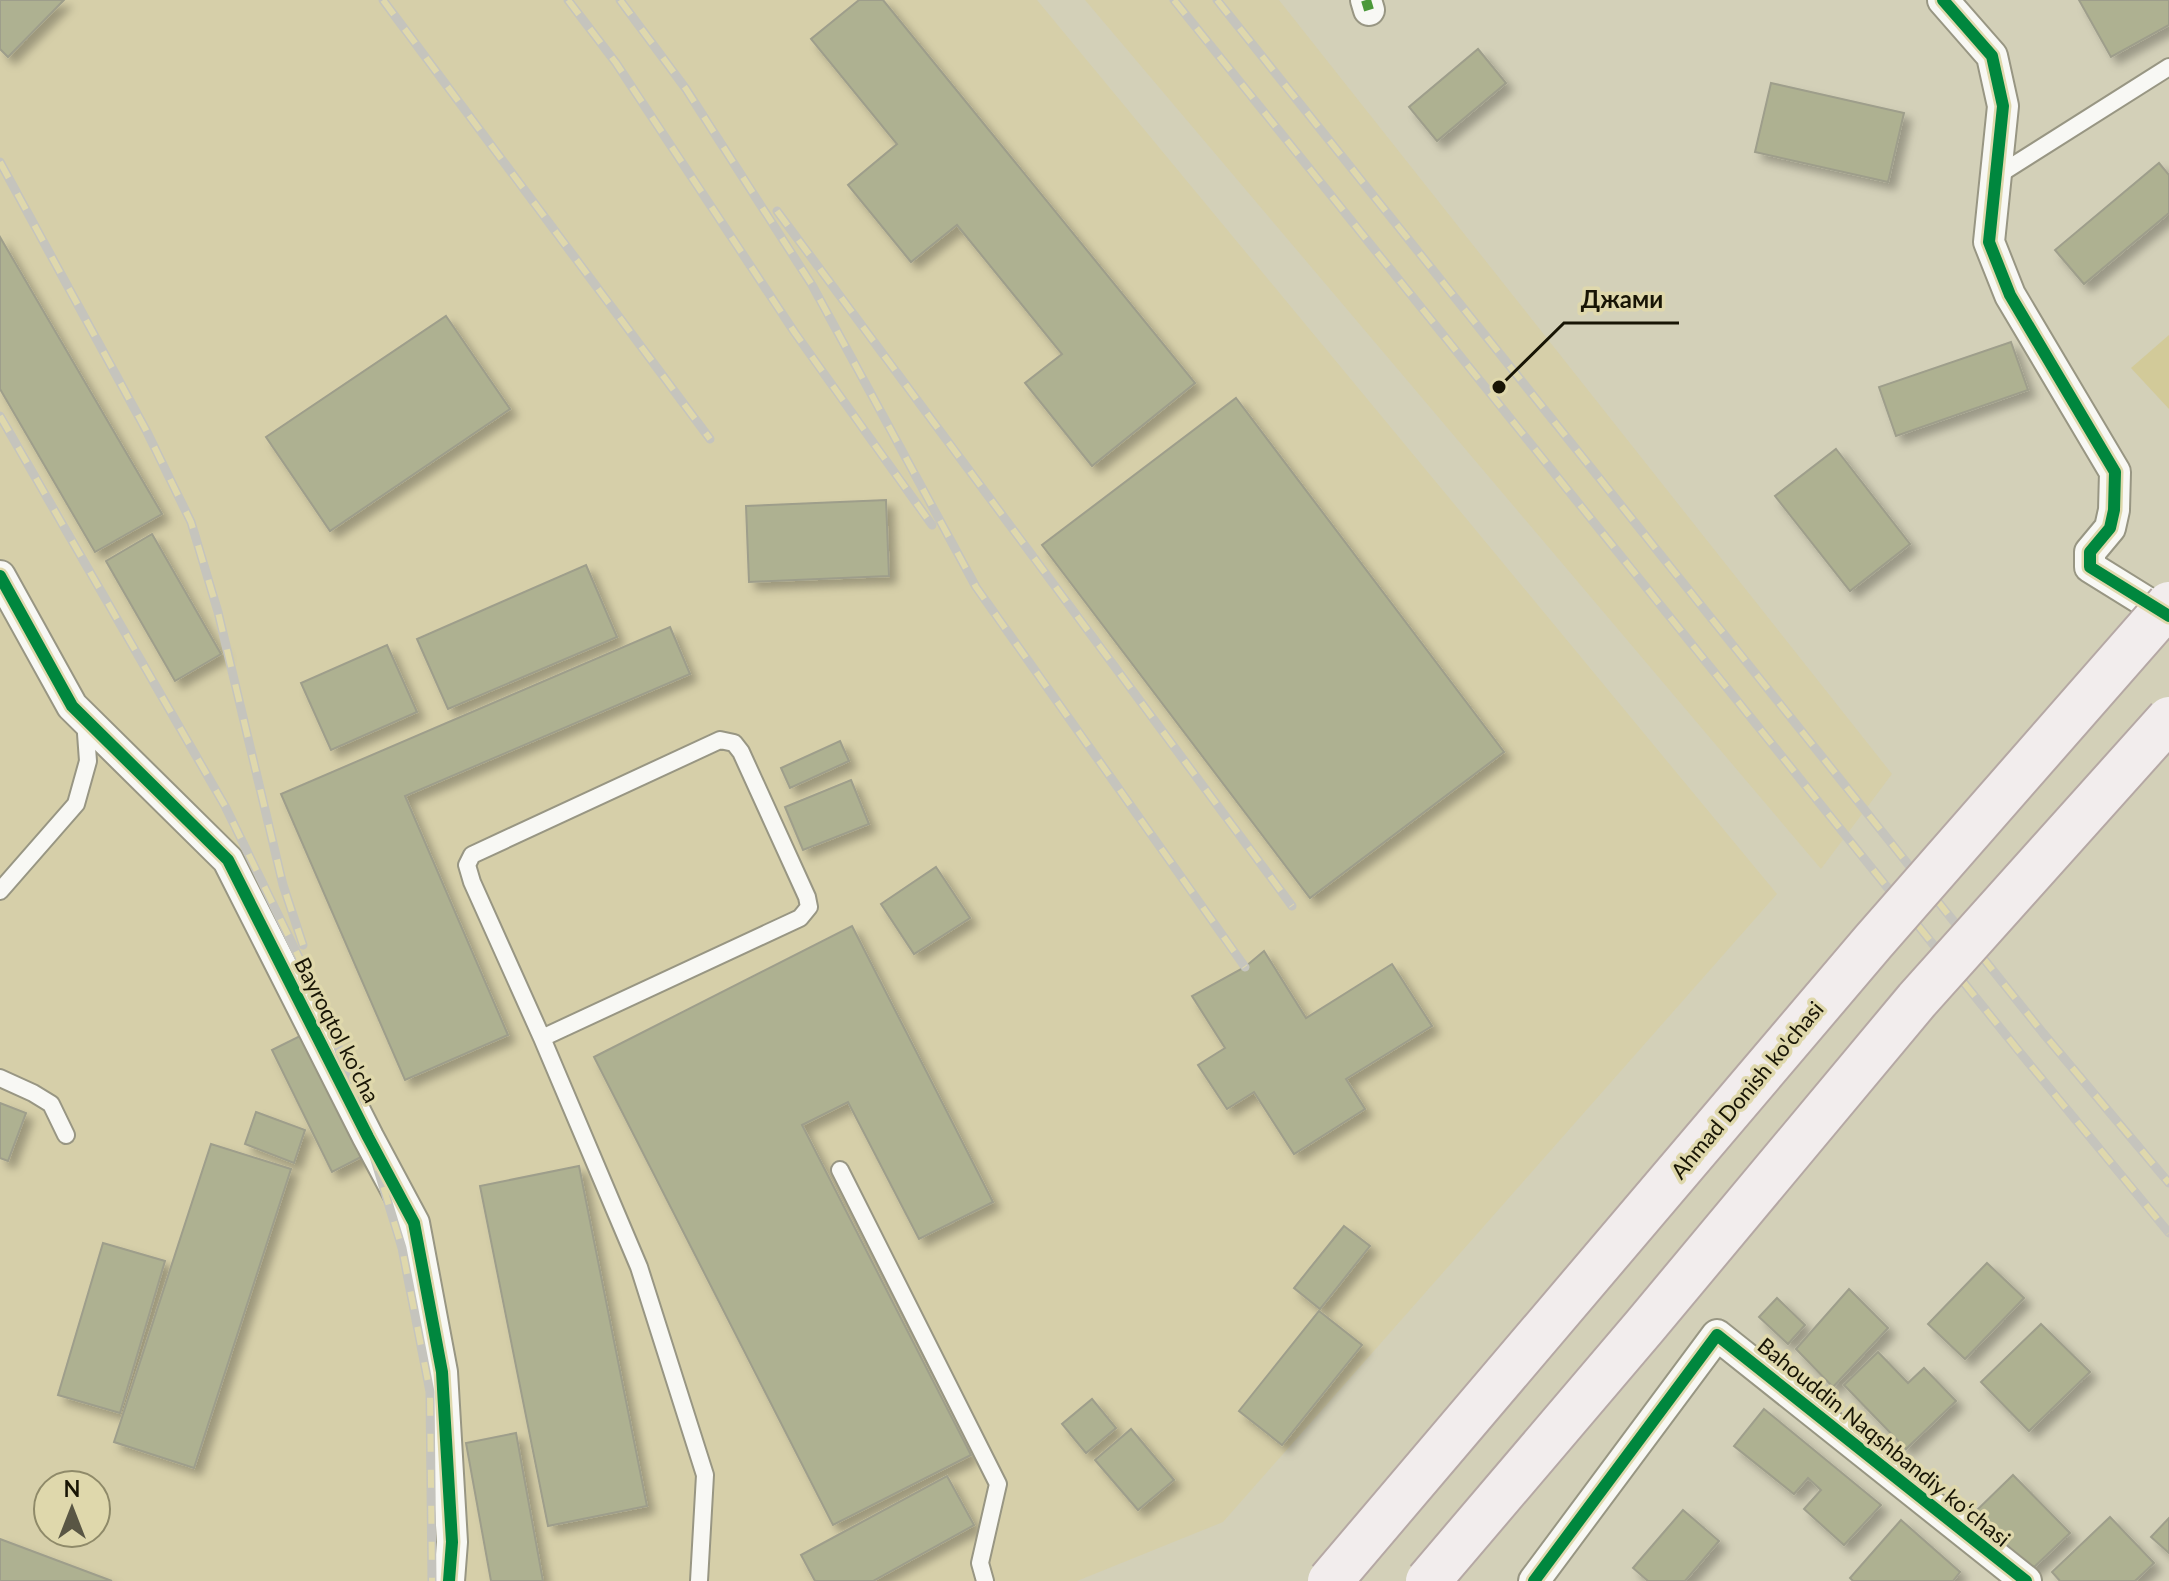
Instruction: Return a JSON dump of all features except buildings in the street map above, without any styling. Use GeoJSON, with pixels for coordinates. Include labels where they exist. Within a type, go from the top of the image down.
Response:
{"type":"FeatureCollection","features":[{"type":"Feature","properties":{"kind":"main road","name":"Ahmad Donish ko'chasi"},"geometry":{"type":"LineString","coordinates":[[1330,1581],[1873,942],[2169,604]]}},
{"type":"Feature","properties":{"kind":"main road"},"geometry":{"type":"LineString","coordinates":[[1428,1581],[1917,1000],[2169,719]]}},
{"type":"Feature","properties":{"kind":"street"},"geometry":{"type":"LineString","coordinates":[[1943,0],[1992,56],[2003,106],[1989,242],[2010,295],[2115,472],[2110,528],[2090,552],[2090,567],[2169,616]]}},
{"type":"Feature","properties":{"kind":"street","name":"Bayroqtol ko'cha"},"geometry":{"type":"LineString","coordinates":[[0,576],[72,706],[228,860],[414,1223],[442,1372],[452,1542],[449,1581]]}},
{"type":"Feature","properties":{"kind":"street","name":"Bahouddin Naqshbandiy koʻchasi"},"geometry":{"type":"LineString","coordinates":[[1534,1581],[1717,1335],[2026,1581]]}},
{"type":"Feature","properties":{"kind":"lane"},"geometry":{"type":"LineString","coordinates":[[1995,177],[2169,67]]}},
{"type":"Feature","properties":{"kind":"lane"},"geometry":{"type":"LineString","coordinates":[[0,891],[76,804],[88,761],[85,718]]}},
{"type":"Feature","properties":{"kind":"lane"},"geometry":{"type":"LineString","coordinates":[[542,1038],[800,918],[809,907],[741,752],[734,743],[720,740],[472,855],[467,865],[639,1267],[705,1475],[699,1581]]}},
{"type":"Feature","properties":{"kind":"lane"},"geometry":{"type":"LineString","coordinates":[[0,1078],[51,1104],[66,1135]]}},
{"type":"Feature","properties":{"kind":"lane"},"geometry":{"type":"LineString","coordinates":[[840,1170],[998,1484],[980,1563],[985,1581]]}},
{"type":"Feature","properties":{"kind":"shaded area"},"geometry":{"type":"Polygon","coordinates":[[[0,0],[1037,0],[1777,894],[1223,1522],[1077,1581],[0,1581],[0,0]]]}},
{"type":"Feature","properties":{"kind":"shaded area"},"geometry":{"type":"Polygon","coordinates":[[[1085,0],[1279,0],[1892,774],[1821,869],[1085,0]]]}},
{"type":"Feature","properties":{"kind":"shaded area"},"geometry":{"type":"Polygon","coordinates":[[[2169,335],[2169,409],[2131,368],[2169,335]]]}},
{"type":"Feature","properties":{"kind":"railway"},"geometry":{"type":"LineString","coordinates":[[383,0],[710,439]]}},
{"type":"Feature","properties":{"kind":"railway"},"geometry":{"type":"LineString","coordinates":[[568,0],[616,63],[795,333],[932,525]]}},
{"type":"Feature","properties":{"kind":"railway"},"geometry":{"type":"LineString","coordinates":[[620,0],[686,89],[812,285],[976,587],[1245,967]]}},
{"type":"Feature","properties":{"kind":"railway"},"geometry":{"type":"LineString","coordinates":[[1174,0],[2018,1050],[2169,1233]]}},
{"type":"Feature","properties":{"kind":"railway"},"geometry":{"type":"LineString","coordinates":[[1217,0],[2043,1033],[2169,1183]]}},
{"type":"Feature","properties":{"kind":"railway"},"geometry":{"type":"LineString","coordinates":[[0,162],[146,430],[191,522],[218,612],[283,885],[303,945]]}},
{"type":"Feature","properties":{"kind":"railway"},"geometry":{"type":"LineString","coordinates":[[777,211],[1292,906]]}},
{"type":"Feature","properties":{"kind":"railway"},"geometry":{"type":"LineString","coordinates":[[0,416],[225,806],[328,1017],[402,1248],[430,1392],[432,1581]]}},
{"type":"Feature","properties":{"kind":"marked path"},"geometry":{"type":"LineString","coordinates":[[1366,0],[1369,10]]}},
{"type":"Feature","properties":{"kind":"cycle path"},"geometry":{"type":"LineString","coordinates":[[1943,0],[1992,56],[2003,106],[1989,242],[2010,295],[2115,472],[2110,528],[2090,552],[2090,567],[2169,616]]}},
{"type":"Feature","properties":{"kind":"cycle path"},"geometry":{"type":"LineString","coordinates":[[0,576],[72,706],[228,860],[414,1223],[442,1372],[452,1542],[449,1581]]}},
{"type":"Feature","properties":{"kind":"cycle path"},"geometry":{"type":"LineString","coordinates":[[1534,1581],[1717,1335],[2026,1581]]}},
{"type":"Feature","properties":{"kind":"place","name":"Джами"},"geometry":{"type":"Point","coordinates":[1499,387]}}]}
